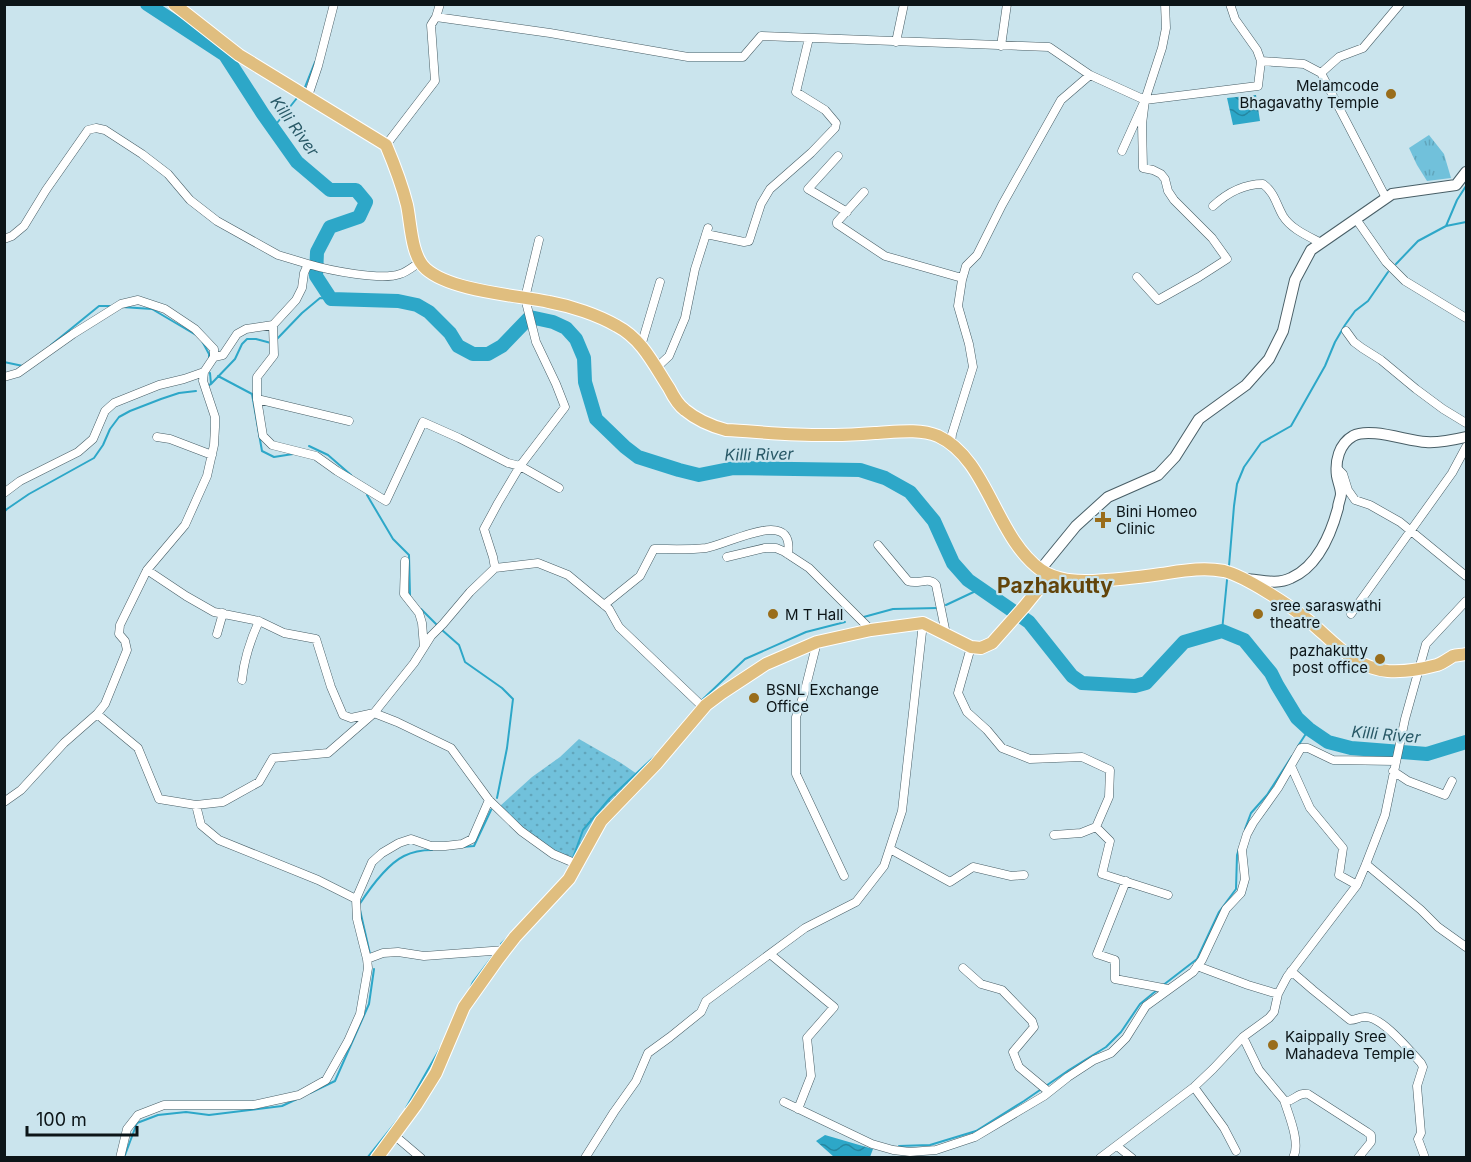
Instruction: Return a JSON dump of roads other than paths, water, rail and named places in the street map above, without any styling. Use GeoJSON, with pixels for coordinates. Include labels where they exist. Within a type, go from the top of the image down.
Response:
{"type":"FeatureCollection","features":[{"type":"Feature","properties":{"kind":"main road"},"geometry":{"type":"LineString","coordinates":[[174,4],[239,55],[386,145],[406,203],[417,255],[426,269],[444,281],[479,290],[551,302],[597,316],[618,326],[632,335],[642,346],[683,409],[710,425],[726,430],[832,435],[919,431],[936,435],[963,454],[973,467],[1014,542],[1026,556],[1045,572],[1060,579],[1109,580],[1192,569],[1226,572],[1242,578],[1284,603],[1308,620],[1345,653],[1372,669],[1403,671],[1439,664],[1455,656],[1467,654]]}},
{"type":"Feature","properties":{"kind":"main road"},"geometry":{"type":"LineString","coordinates":[[377,1158],[416,1105],[436,1073],[464,1007],[505,950],[569,879],[602,821],[656,764],[706,705],[766,664],[817,642],[871,630],[923,623],[971,647],[981,648],[992,643],[1024,607],[1076,526],[1108,497],[1158,475],[1175,457],[1199,419],[1246,386],[1269,359],[1283,331],[1295,280],[1311,250],[1392,194],[1456,185],[1467,172]]}},
{"type":"Feature","properties":{"kind":"main road"},"geometry":{"type":"LineString","coordinates":[[1242,578],[1284,581],[1309,567],[1324,545],[1341,494],[1336,474],[1337,459],[1344,444],[1354,436],[1367,432],[1425,442],[1444,442],[1467,437]]}},
{"type":"Feature","properties":{"kind":"street"},"geometry":{"type":"LineString","coordinates":[[308,96],[334,4]]}},
{"type":"Feature","properties":{"kind":"street"},"geometry":{"type":"LineString","coordinates":[[386,145],[435,81],[431,25],[440,4]]}},
{"type":"Feature","properties":{"kind":"street"},"geometry":{"type":"LineString","coordinates":[[896,42],[904,4]]}},
{"type":"Feature","properties":{"kind":"street"},"geometry":{"type":"LineString","coordinates":[[1001,46],[1007,4]]}},
{"type":"Feature","properties":{"kind":"street"},"geometry":{"type":"LineString","coordinates":[[1122,151],[1145,100],[1162,48],[1166,28],[1165,4]]}},
{"type":"Feature","properties":{"kind":"street"},"geometry":{"type":"LineString","coordinates":[[436,17],[550,33],[688,57],[743,57],[761,36],[1049,48],[1090,75],[1145,100],[1258,86],[1261,61],[1257,50],[1235,19],[1230,4]]}},
{"type":"Feature","properties":{"kind":"street"},"geometry":{"type":"LineString","coordinates":[[1321,74],[1339,57],[1363,48],[1400,4]]}},
{"type":"Feature","properties":{"kind":"street"},"geometry":{"type":"LineString","coordinates":[[656,368],[669,356],[685,318],[695,269],[707,231],[744,242],[749,241],[762,204],[770,189],[811,153],[835,128],[836,123],[825,110],[796,92],[809,39]]}},
{"type":"Feature","properties":{"kind":"street"},"geometry":{"type":"LineString","coordinates":[[1261,61],[1304,64],[1321,74],[1386,198]]}},
{"type":"Feature","properties":{"kind":"street"},"geometry":{"type":"LineString","coordinates":[[951,444],[973,367],[958,306],[966,266],[977,255],[1002,205],[1061,100],[1090,75]]}},
{"type":"Feature","properties":{"kind":"street"},"geometry":{"type":"LineString","coordinates":[[1137,277],[1158,300],[1227,259],[1212,238],[1174,200],[1161,174],[1143,168],[1142,124],[1145,100]]}},
{"type":"Feature","properties":{"kind":"street"},"geometry":{"type":"LineString","coordinates":[[4,239],[12,236],[24,226],[88,130],[96,128],[105,130],[142,153],[168,174],[190,200],[217,221],[278,255],[339,272],[386,277],[401,274],[420,262]]}},
{"type":"Feature","properties":{"kind":"street"},"geometry":{"type":"LineString","coordinates":[[838,156],[808,189],[847,212]]}},
{"type":"Feature","properties":{"kind":"street"},"geometry":{"type":"LineString","coordinates":[[1213,206],[1226,194],[1254,184],[1263,184],[1273,194],[1283,216],[1290,225],[1321,243]]}},
{"type":"Feature","properties":{"kind":"street"},"geometry":{"type":"LineString","coordinates":[[864,192],[837,224],[885,256],[962,278]]}},
{"type":"Feature","properties":{"kind":"street"},"geometry":{"type":"LineString","coordinates":[[1356,219],[1386,262],[1405,281],[1467,318]]}},
{"type":"Feature","properties":{"kind":"street"},"geometry":{"type":"LineString","coordinates":[[495,568],[484,529],[520,466],[565,407],[536,342],[525,298],[539,240]]}},
{"type":"Feature","properties":{"kind":"street"},"geometry":{"type":"LineString","coordinates":[[214,357],[223,355],[237,334],[246,329],[273,325],[296,300],[302,288],[308,264]]}},
{"type":"Feature","properties":{"kind":"street"},"geometry":{"type":"LineString","coordinates":[[642,346],[660,282]]}},
{"type":"Feature","properties":{"kind":"street"},"geometry":{"type":"LineString","coordinates":[[4,377],[18,373],[121,304],[138,300],[165,309],[195,329],[214,349],[214,357],[204,372],[203,381],[215,417],[215,436],[207,476],[185,525],[147,570],[120,626],[119,634],[125,641],[127,650],[105,704],[64,743],[21,790],[4,802]]}},
{"type":"Feature","properties":{"kind":"street"},"geometry":{"type":"LineString","coordinates":[[273,325],[273,355],[257,377],[257,399],[262,436],[272,445],[316,456],[386,501],[423,422],[508,463],[520,466],[559,488]]}},
{"type":"Feature","properties":{"kind":"street"},"geometry":{"type":"LineString","coordinates":[[1346,331],[1354,342],[1381,360],[1443,409],[1467,423]]}},
{"type":"Feature","properties":{"kind":"street"},"geometry":{"type":"LineString","coordinates":[[4,493],[20,481],[78,452],[93,439],[105,411],[114,403],[159,385],[204,372]]}},
{"type":"Feature","properties":{"kind":"street"},"geometry":{"type":"LineString","coordinates":[[257,399],[349,421]]}},
{"type":"Feature","properties":{"kind":"street"},"geometry":{"type":"LineString","coordinates":[[157,437],[170,439],[212,455]]}},
{"type":"Feature","properties":{"kind":"street"},"geometry":{"type":"LineString","coordinates":[[1351,614],[1452,473],[1467,447]]}},
{"type":"Feature","properties":{"kind":"street"},"geometry":{"type":"LineString","coordinates":[[1337,468],[1343,474],[1348,490],[1355,500],[1388,514],[1467,576]]}},
{"type":"Feature","properties":{"kind":"street"},"geometry":{"type":"LineString","coordinates":[[604,605],[640,576],[654,549],[685,550],[708,547],[772,529],[787,536],[790,543],[788,554]]}},
{"type":"Feature","properties":{"kind":"street"},"geometry":{"type":"LineString","coordinates":[[878,545],[903,577],[909,581],[913,583],[930,580],[934,582],[946,634]]}},
{"type":"Feature","properties":{"kind":"street"},"geometry":{"type":"LineString","coordinates":[[727,557],[765,548],[776,548],[788,554],[809,568],[871,630]]}},
{"type":"Feature","properties":{"kind":"street"},"geometry":{"type":"LineString","coordinates":[[405,561],[404,594],[419,613],[424,647]]}},
{"type":"Feature","properties":{"kind":"street"},"geometry":{"type":"LineString","coordinates":[[97,714],[138,748],[159,799],[196,805],[223,802],[259,782],[273,758],[327,753],[374,713],[414,663],[431,636],[495,568],[538,563],[568,575],[609,609],[619,627],[704,708]]}},
{"type":"Feature","properties":{"kind":"street"},"geometry":{"type":"LineString","coordinates":[[147,570],[214,612],[259,621],[284,633],[316,639],[331,687],[343,715],[351,718],[374,713],[451,748],[489,800],[521,831],[554,854],[579,865]]}},
{"type":"Feature","properties":{"kind":"street"},"geometry":{"type":"LineString","coordinates":[[1100,1158],[1194,1087],[1243,1037],[1274,1012],[1278,994],[1292,971],[1357,885],[1385,815],[1395,760],[1426,644],[1467,602]]}},
{"type":"Feature","properties":{"kind":"street"},"geometry":{"type":"LineString","coordinates":[[217,634],[223,613]]}},
{"type":"Feature","properties":{"kind":"street"},"geometry":{"type":"LineString","coordinates":[[242,680],[244,662],[259,621]]}},
{"type":"Feature","properties":{"kind":"street"},"geometry":{"type":"LineString","coordinates":[[585,1158],[636,1081],[648,1053],[701,1012],[706,1001],[805,928],[856,902],[884,866],[902,811],[923,623]]}},
{"type":"Feature","properties":{"kind":"street"},"geometry":{"type":"LineString","coordinates":[[817,642],[796,717],[796,774],[844,876]]}},
{"type":"Feature","properties":{"kind":"street"},"geometry":{"type":"LineString","coordinates":[[971,647],[958,693],[967,712],[1002,748],[1030,759],[1082,758],[1110,770],[1109,798],[1096,827],[1080,833],[1054,835]]}},
{"type":"Feature","properties":{"kind":"street"},"geometry":{"type":"LineString","coordinates":[[784,1102],[872,1144],[893,1150],[909,1152],[936,1150],[975,1137],[1049,1092],[1094,1060],[1111,1053],[1126,1038],[1146,1006],[1193,972],[1202,960],[1226,909],[1241,893],[1245,879],[1242,849],[1247,834],[1301,748],[1308,748],[1333,760],[1395,760]]}},
{"type":"Feature","properties":{"kind":"street"},"geometry":{"type":"LineString","coordinates":[[1291,766],[1310,807],[1343,848],[1339,875],[1357,885]]}},
{"type":"Feature","properties":{"kind":"street"},"geometry":{"type":"LineString","coordinates":[[1393,771],[1408,781],[1445,795],[1452,781]]}},
{"type":"Feature","properties":{"kind":"street"},"geometry":{"type":"LineString","coordinates":[[120,1158],[127,1129],[138,1115],[164,1105],[253,1104],[299,1095],[326,1080],[360,1014],[368,968],[357,919],[356,899],[372,862],[382,853],[411,839],[431,846],[462,844],[471,839],[489,800]]}},
{"type":"Feature","properties":{"kind":"street"},"geometry":{"type":"LineString","coordinates":[[196,805],[201,825],[219,840],[318,880],[356,899]]}},
{"type":"Feature","properties":{"kind":"street"},"geometry":{"type":"LineString","coordinates":[[1096,827],[1110,842],[1102,874],[1168,895]]}},
{"type":"Feature","properties":{"kind":"street"},"geometry":{"type":"LineString","coordinates":[[890,849],[950,882],[973,867],[1011,876],[1024,874]]}},
{"type":"Feature","properties":{"kind":"street"},"geometry":{"type":"LineString","coordinates":[[1366,864],[1421,909],[1438,927],[1467,947]]}},
{"type":"Feature","properties":{"kind":"street"},"geometry":{"type":"LineString","coordinates":[[1126,881],[1097,954],[1115,960],[1114,979],[1168,989]]}},
{"type":"Feature","properties":{"kind":"street"},"geometry":{"type":"LineString","coordinates":[[367,958],[398,952],[424,956],[505,950]]}},
{"type":"Feature","properties":{"kind":"street"},"geometry":{"type":"LineString","coordinates":[[770,954],[834,1007],[807,1038],[811,1076],[798,1109]]}},
{"type":"Feature","properties":{"kind":"street"},"geometry":{"type":"LineString","coordinates":[[1197,966],[1278,994]]}},
{"type":"Feature","properties":{"kind":"street"},"geometry":{"type":"LineString","coordinates":[[963,968],[981,984],[1002,990],[1032,1021],[1034,1027],[1013,1052],[1019,1067],[1049,1092]]}},
{"type":"Feature","properties":{"kind":"street"},"geometry":{"type":"LineString","coordinates":[[1292,971],[1350,1020],[1368,1017],[1385,1025],[1421,1063],[1423,1067],[1417,1086],[1421,1133],[1418,1139],[1425,1158]]}},
{"type":"Feature","properties":{"kind":"street"},"geometry":{"type":"LineString","coordinates":[[1243,1037],[1259,1070],[1284,1100],[1297,1150],[1293,1158]]}},
{"type":"Feature","properties":{"kind":"street"},"geometry":{"type":"LineString","coordinates":[[1194,1087],[1224,1128],[1236,1151]]}},
{"type":"Feature","properties":{"kind":"street"},"geometry":{"type":"LineString","coordinates":[[1284,1100],[1288,1101],[1300,1094],[1308,1094],[1371,1135],[1371,1142],[1358,1158]]}},
{"type":"Feature","properties":{"kind":"street"},"geometry":{"type":"LineString","coordinates":[[394,1135],[421,1158]]}},
{"type":"Feature","properties":{"kind":"street"},"geometry":{"type":"LineString","coordinates":[[1117,1146],[1132,1158]]}},
{"type":"Feature","properties":{"kind":"water"},"geometry":{"type":"Polygon","coordinates":[[[1256,95],[1260,121],[1233,125],[1227,98],[1256,95]]]}},
{"type":"Feature","properties":{"kind":"water"},"geometry":{"type":"Polygon","coordinates":[[[825,1135],[873,1149],[870,1157],[834,1157],[816,1141],[825,1135]]]}},
{"type":"Feature","properties":{"kind":"waterway","name":"Killi River"},"geometry":{"type":"LineString","coordinates":[[147,4],[225,55],[297,162],[330,190],[356,190],[366,202],[359,217],[330,227],[317,252],[316,276],[331,299],[398,301],[417,305],[429,312],[450,333],[458,346],[473,354],[488,354],[502,346],[530,317],[553,322],[566,328],[576,339],[584,358],[585,382],[596,419],[638,457],[699,475],[734,468],[860,470],[885,478],[910,492],[934,521],[953,563],[968,580],[1029,622],[1072,676],[1082,683],[1135,686],[1146,683],[1184,642],[1222,631],[1244,640],[1271,673],[1297,718],[1328,742],[1351,748],[1427,754],[1466,742]]}},
{"type":"Feature","properties":{"kind":"waterway"},"geometry":{"type":"LineString","coordinates":[[305,87],[315,62]]}},
{"type":"Feature","properties":{"kind":"waterway"},"geometry":{"type":"LineString","coordinates":[[273,128],[297,98]]}},
{"type":"Feature","properties":{"kind":"waterway"},"geometry":{"type":"LineString","coordinates":[[1396,264],[1418,241],[1446,226],[1466,186]]}},
{"type":"Feature","properties":{"kind":"waterway"},"geometry":{"type":"LineString","coordinates":[[1446,226],[1466,222]]}},
{"type":"Feature","properties":{"kind":"waterway"},"geometry":{"type":"LineString","coordinates":[[1229,566],[1237,484],[1244,467],[1261,443],[1291,426],[1345,325],[1355,311],[1368,301],[1388,272]]}},
{"type":"Feature","properties":{"kind":"waterway"},"geometry":{"type":"LineString","coordinates":[[276,340],[320,298],[331,299]]}},
{"type":"Feature","properties":{"kind":"waterway"},"geometry":{"type":"LineString","coordinates":[[51,345],[99,306],[110,306]]}},
{"type":"Feature","properties":{"kind":"waterway"},"geometry":{"type":"LineString","coordinates":[[122,307],[152,309],[196,335]]}},
{"type":"Feature","properties":{"kind":"waterway"},"geometry":{"type":"LineString","coordinates":[[207,386],[235,359],[247,339],[271,343]]}},
{"type":"Feature","properties":{"kind":"waterway"},"geometry":{"type":"LineString","coordinates":[[202,341],[209,358]]}},
{"type":"Feature","properties":{"kind":"waterway"},"geometry":{"type":"LineString","coordinates":[[4,362],[23,366]]}},
{"type":"Feature","properties":{"kind":"waterway"},"geometry":{"type":"LineString","coordinates":[[210,373],[211,384]]}},
{"type":"Feature","properties":{"kind":"waterway"},"geometry":{"type":"LineString","coordinates":[[218,376],[252,394],[262,451],[274,457],[293,454]]}},
{"type":"Feature","properties":{"kind":"waterway"},"geometry":{"type":"LineString","coordinates":[[4,512],[29,494],[94,458],[119,417],[161,399],[179,393],[196,391]]}},
{"type":"Feature","properties":{"kind":"waterway"},"geometry":{"type":"LineString","coordinates":[[309,446],[328,455],[351,475]]}},
{"type":"Feature","properties":{"kind":"waterway"},"geometry":{"type":"LineString","coordinates":[[367,495],[393,539],[409,555],[410,595]]}},
{"type":"Feature","properties":{"kind":"waterway"},"geometry":{"type":"LineString","coordinates":[[1222,631],[1227,580]]}},
{"type":"Feature","properties":{"kind":"waterway"},"geometry":{"type":"LineString","coordinates":[[946,605],[980,589]]}},
{"type":"Feature","properties":{"kind":"waterway"},"geometry":{"type":"LineString","coordinates":[[860,618],[893,609],[938,608]]}},
{"type":"Feature","properties":{"kind":"waterway"},"geometry":{"type":"LineString","coordinates":[[421,609],[438,626]]}},
{"type":"Feature","properties":{"kind":"waterway"},"geometry":{"type":"LineString","coordinates":[[701,701],[745,659],[806,632],[845,622]]}},
{"type":"Feature","properties":{"kind":"waterway"},"geometry":{"type":"LineString","coordinates":[[442,630],[459,645],[465,662],[502,688],[513,699],[507,748],[497,798]]}},
{"type":"Feature","properties":{"kind":"waterway"},"geometry":{"type":"LineString","coordinates":[[1298,746],[1309,729]]}},
{"type":"Feature","properties":{"kind":"waterway"},"geometry":{"type":"LineString","coordinates":[[573,858],[583,830],[610,798],[655,756]]}},
{"type":"Feature","properties":{"kind":"waterway"},"geometry":{"type":"LineString","coordinates":[[1245,829],[1251,813],[1267,795],[1292,756]]}},
{"type":"Feature","properties":{"kind":"waterway"},"geometry":{"type":"LineString","coordinates":[[462,847],[474,846],[491,810]]}},
{"type":"Feature","properties":{"kind":"waterway"},"geometry":{"type":"LineString","coordinates":[[1162,986],[1197,959],[1219,912],[1236,889],[1239,849]]}},
{"type":"Feature","properties":{"kind":"waterway"},"geometry":{"type":"LineString","coordinates":[[359,905],[368,891],[397,860],[411,853],[432,850]]}},
{"type":"Feature","properties":{"kind":"waterway"},"geometry":{"type":"LineString","coordinates":[[360,910],[370,954]]}},
{"type":"Feature","properties":{"kind":"waterway"},"geometry":{"type":"LineString","coordinates":[[501,944],[508,937]]}},
{"type":"Feature","properties":{"kind":"waterway"},"geometry":{"type":"LineString","coordinates":[[470,989],[492,957]]}},
{"type":"Feature","properties":{"kind":"waterway"},"geometry":{"type":"LineString","coordinates":[[310,1093],[335,1081],[369,1004],[374,969]]}},
{"type":"Feature","properties":{"kind":"waterway"},"geometry":{"type":"LineString","coordinates":[[899,1146],[930,1145],[976,1131],[1106,1047],[1121,1032],[1140,1004],[1157,990]]}},
{"type":"Feature","properties":{"kind":"waterway"},"geometry":{"type":"LineString","coordinates":[[406,1108],[442,1045]]}},
{"type":"Feature","properties":{"kind":"waterway"},"geometry":{"type":"LineString","coordinates":[[125,1155],[137,1123],[158,1115],[186,1112],[209,1115],[282,1106],[297,1099]]}},
{"type":"Feature","properties":{"kind":"waterway"},"geometry":{"type":"LineString","coordinates":[[367,1158],[399,1118]]}},
{"type":"Feature","properties":{"kind":"place","name":"Melamcode Bhagavathy Temple"},"geometry":{"type":"Point","coordinates":[1391,94]}},
{"type":"Feature","properties":{"kind":"place","name":"Bini Homeo Clinic"},"geometry":{"type":"Point","coordinates":[1103,520]}},
{"type":"Feature","properties":{"kind":"place","name":"M T Hall"},"geometry":{"type":"Point","coordinates":[773,614]}},
{"type":"Feature","properties":{"kind":"place","name":"sree saraswathi theatre"},"geometry":{"type":"Point","coordinates":[1258,614]}},
{"type":"Feature","properties":{"kind":"place","name":"pazhakutty post office"},"geometry":{"type":"Point","coordinates":[1380,659]}},
{"type":"Feature","properties":{"kind":"place","name":"BSNL Exchange Office"},"geometry":{"type":"Point","coordinates":[754,698]}},
{"type":"Feature","properties":{"kind":"place","name":"Kaippally Sree Mahadeva Temple"},"geometry":{"type":"Point","coordinates":[1273,1045]}},
{"type":"Feature","properties":{"kind":"district","name":"Pazhakutty"},"geometry":{"type":"Point","coordinates":[1055,585]}}]}
